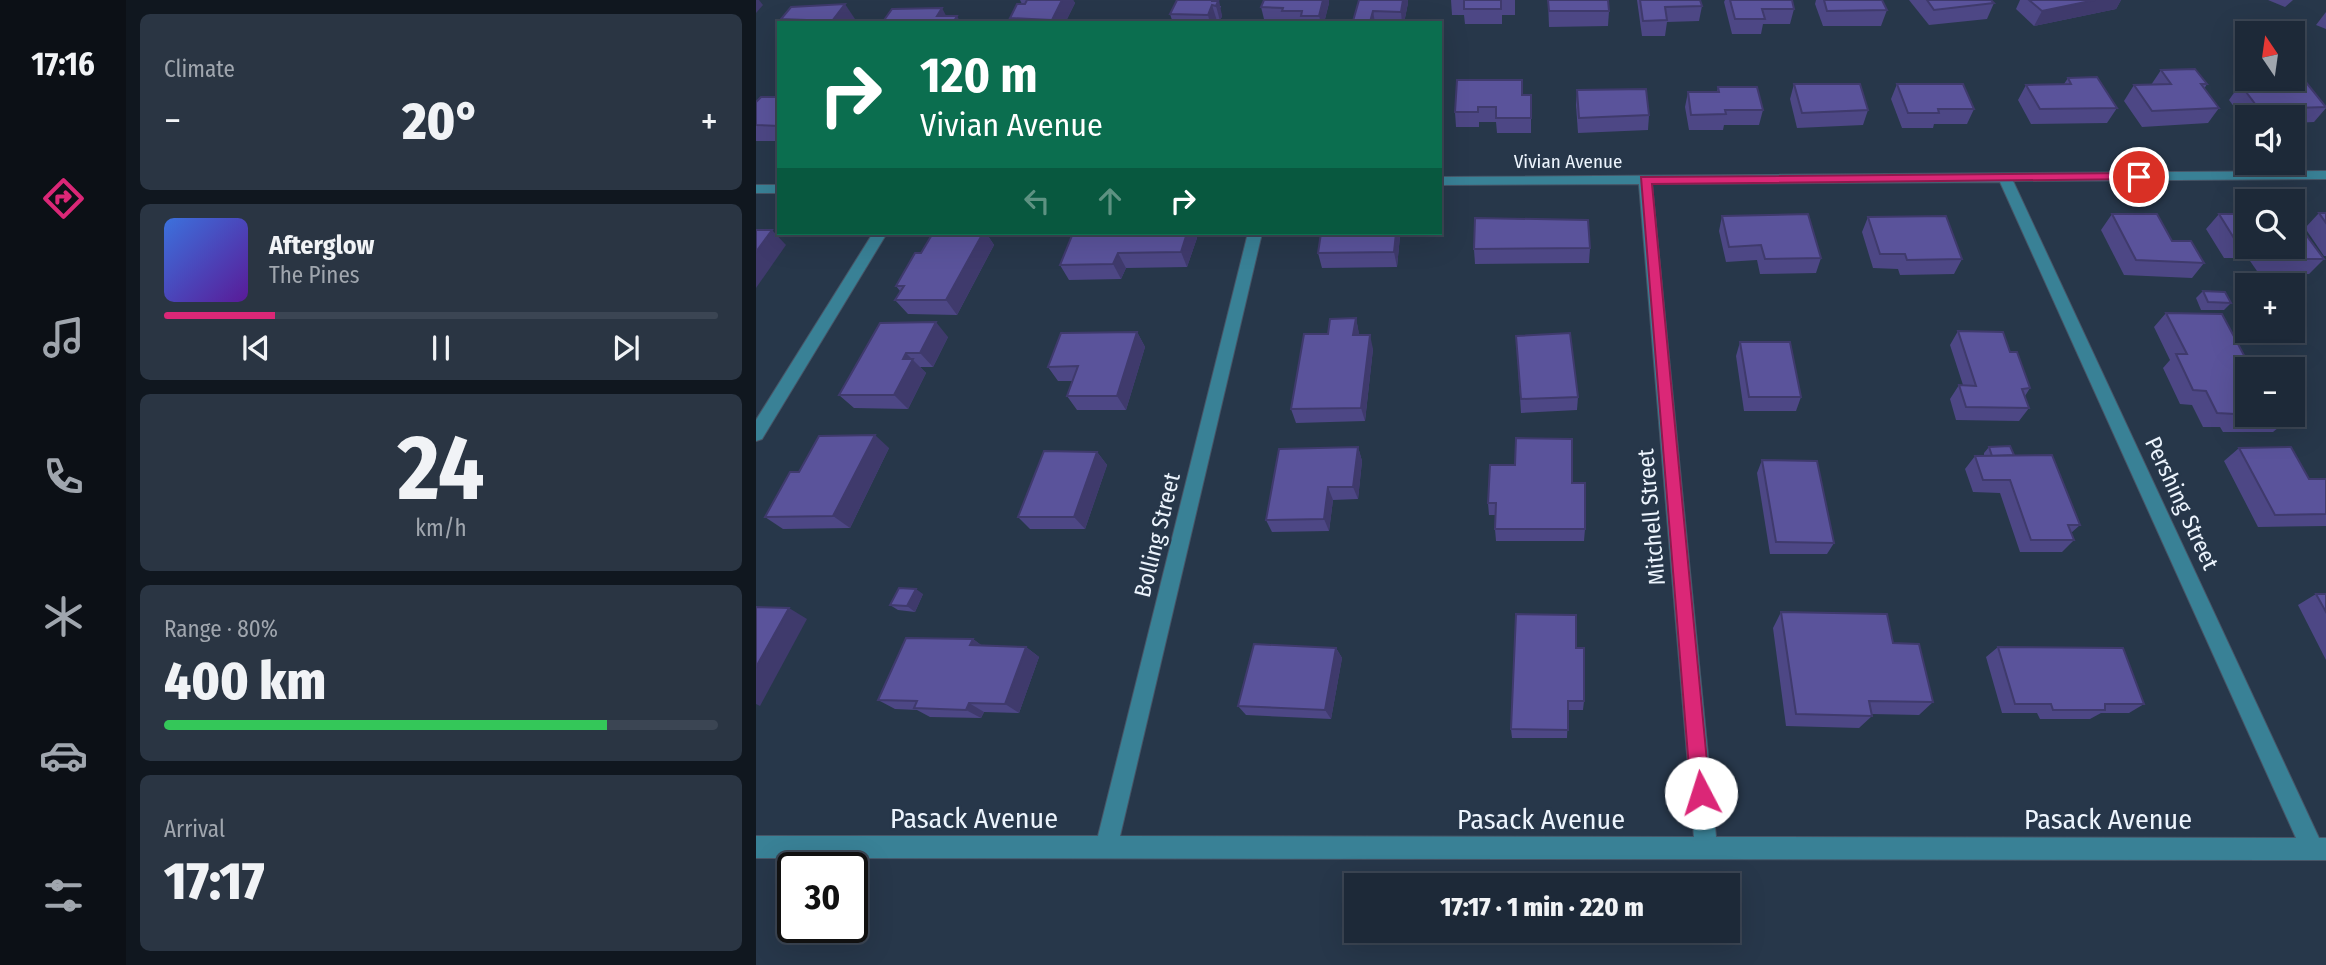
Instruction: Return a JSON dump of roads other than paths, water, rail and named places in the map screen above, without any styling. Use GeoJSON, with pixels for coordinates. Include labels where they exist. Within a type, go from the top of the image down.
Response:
{"type":"FeatureCollection","features":[{"type":"Feature","properties":{"kind":"street","name":"Vivian Avenue"},"geometry":{"type":"LineString","coordinates":[[1442,181],[2326,175]]}},
{"type":"Feature","properties":{"kind":"street","name":"Pershing Street"},"geometry":{"type":"LineString","coordinates":[[2005,178],[2320,849]]}},
{"type":"Feature","properties":{"kind":"street","name":"Mitchell Street"},"geometry":{"type":"LineString","coordinates":[[1645,180],[1706,848]]}},
{"type":"Feature","properties":{"kind":"street"},"geometry":{"type":"LineString","coordinates":[[756,189],[777,189]]}},
{"type":"Feature","properties":{"kind":"street"},"geometry":{"type":"LineString","coordinates":[[756,434],[879,235]]}},
{"type":"Feature","properties":{"kind":"street","name":"Bolling Street"},"geometry":{"type":"LineString","coordinates":[[1106,848],[1255,235]]}},
{"type":"Feature","properties":{"kind":"street","name":"Pasack Avenue"},"geometry":{"type":"LineString","coordinates":[[756,847],[2320,849]]}}]}
